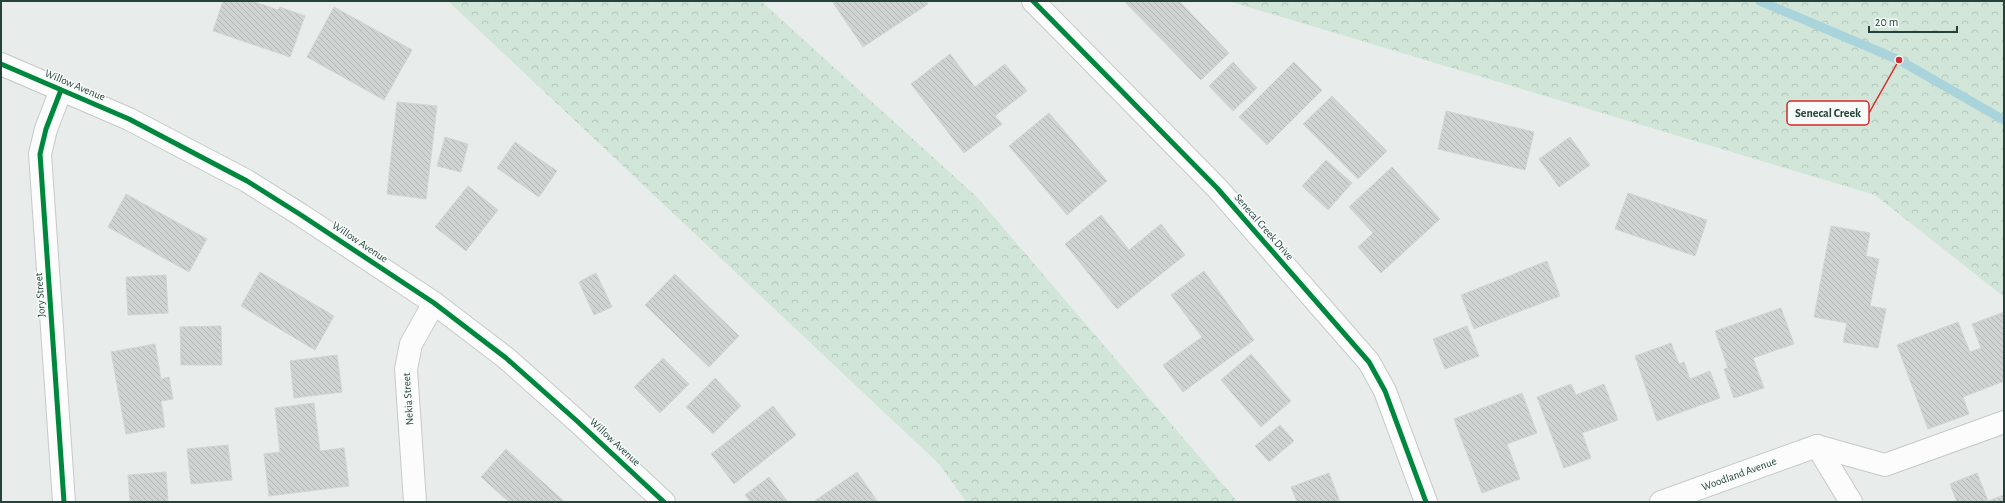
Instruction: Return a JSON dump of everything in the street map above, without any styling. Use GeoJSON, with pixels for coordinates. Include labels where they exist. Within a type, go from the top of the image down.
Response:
{"type":"FeatureCollection","features":[{"type":"Feature","properties":{"kind":"street","name":"Senecal Creek Drive"},"geometry":{"type":"LineString","coordinates":[[1033,1],[1217,188],[1369,362],[1385,391],[1426,502]]}},
{"type":"Feature","properties":{"kind":"street","name":"Willow Avenue"},"geometry":{"type":"LineString","coordinates":[[1,64],[129,119],[248,181],[301,215],[434,303],[506,358],[583,426],[664,502]]}},
{"type":"Feature","properties":{"kind":"street","name":"Jory Street"},"geometry":{"type":"LineString","coordinates":[[61,90],[46,130],[40,154],[64,502]]}},
{"type":"Feature","properties":{"kind":"street","name":"Nekia Street"},"geometry":{"type":"LineString","coordinates":[[415,502],[406,370],[411,344],[434,303]]}},
{"type":"Feature","properties":{"kind":"street"},"geometry":{"type":"LineString","coordinates":[[1817,446],[1885,465],[2004,422]]}},
{"type":"Feature","properties":{"kind":"street"},"geometry":{"type":"LineString","coordinates":[[1817,446],[1850,502]]}},
{"type":"Feature","properties":{"kind":"street","name":"Woodland Avenue"},"geometry":{"type":"LineString","coordinates":[[1661,502],[1817,446]]}},
{"type":"Feature","properties":{"kind":"green space"},"geometry":{"type":"Polygon","coordinates":[[[448,1],[761,1],[977,197],[1238,502],[966,502],[940,465],[448,1]]]}},
{"type":"Feature","properties":{"kind":"green space"},"geometry":{"type":"Polygon","coordinates":[[[1228,1],[2004,1],[2004,297],[1875,195],[1228,1]]]}},
{"type":"Feature","properties":{"kind":"building"},"geometry":{"type":"Polygon","coordinates":[[[223,1],[252,1],[278,10],[280,7],[305,16],[290,57],[213,31],[223,1]]]}},
{"type":"Feature","properties":{"kind":"building"},"geometry":{"type":"Polygon","coordinates":[[[832,1],[926,1],[928,4],[863,47],[832,1]]]}},
{"type":"Feature","properties":{"kind":"building"},"geometry":{"type":"Polygon","coordinates":[[[1124,1],[1179,1],[1229,53],[1201,80],[1124,1]]]}},
{"type":"Feature","properties":{"kind":"building"},"geometry":{"type":"Polygon","coordinates":[[[334,7],[412,50],[384,100],[307,57],[334,7]]]}},
{"type":"Feature","properties":{"kind":"building"},"geometry":{"type":"Polygon","coordinates":[[[950,54],[975,87],[1005,64],[1027,91],[995,116],[1002,124],[964,153],[911,84],[950,54]]]}},
{"type":"Feature","properties":{"kind":"building"},"geometry":{"type":"Polygon","coordinates":[[[1233,62],[1257,88],[1233,111],[1209,86],[1233,62]]]}},
{"type":"Feature","properties":{"kind":"building"},"geometry":{"type":"Polygon","coordinates":[[[1294,62],[1322,90],[1267,145],[1239,117],[1294,62]]]}},
{"type":"Feature","properties":{"kind":"building"},"geometry":{"type":"Polygon","coordinates":[[[1332,96],[1387,151],[1358,179],[1303,124],[1332,96]]]}},
{"type":"Feature","properties":{"kind":"building"},"geometry":{"type":"Polygon","coordinates":[[[397,102],[437,106],[426,199],[387,194],[397,102]]]}},
{"type":"Feature","properties":{"kind":"building"},"geometry":{"type":"Polygon","coordinates":[[[1446,111],[1534,132],[1525,170],[1438,149],[1446,111]]]}},
{"type":"Feature","properties":{"kind":"building"},"geometry":{"type":"Polygon","coordinates":[[[1049,113],[1107,181],[1067,215],[1009,146],[1049,113]]]}},
{"type":"Feature","properties":{"kind":"building"},"geometry":{"type":"Polygon","coordinates":[[[445,137],[468,144],[461,172],[437,166],[445,137]]]}},
{"type":"Feature","properties":{"kind":"building"},"geometry":{"type":"Polygon","coordinates":[[[1570,137],[1590,165],[1559,187],[1539,159],[1570,137]]]}},
{"type":"Feature","properties":{"kind":"building"},"geometry":{"type":"Polygon","coordinates":[[[515,142],[557,171],[539,197],[497,168],[515,142]]]}},
{"type":"Feature","properties":{"kind":"building"},"geometry":{"type":"Polygon","coordinates":[[[1326,160],[1352,183],[1328,210],[1302,186],[1326,160]]]}},
{"type":"Feature","properties":{"kind":"building"},"geometry":{"type":"Polygon","coordinates":[[[1392,167],[1440,219],[1381,273],[1358,247],[1373,233],[1349,207],[1392,167]]]}},
{"type":"Feature","properties":{"kind":"building"},"geometry":{"type":"Polygon","coordinates":[[[468,186],[498,210],[466,251],[435,227],[468,186]]]}},
{"type":"Feature","properties":{"kind":"building"},"geometry":{"type":"Polygon","coordinates":[[[1628,193],[1707,220],[1695,256],[1615,229],[1628,193]]]}},
{"type":"Feature","properties":{"kind":"building"},"geometry":{"type":"Polygon","coordinates":[[[126,194],[207,239],[189,272],[108,227],[126,194]]]}},
{"type":"Feature","properties":{"kind":"building"},"geometry":{"type":"Polygon","coordinates":[[[1101,215],[1129,250],[1161,224],[1185,255],[1117,309],[1065,244],[1101,215]]]}},
{"type":"Feature","properties":{"kind":"building"},"geometry":{"type":"Polygon","coordinates":[[[1831,226],[1870,233],[1866,256],[1879,259],[1870,306],[1886,309],[1878,348],[1843,342],[1847,323],[1814,317],[1831,226]]]}},
{"type":"Feature","properties":{"kind":"building"},"geometry":{"type":"Polygon","coordinates":[[[1547,261],[1560,296],[1474,329],[1461,295],[1547,261]]]}},
{"type":"Feature","properties":{"kind":"building"},"geometry":{"type":"Polygon","coordinates":[[[1204,271],[1254,340],[1183,392],[1163,365],[1202,337],[1171,295],[1204,271]]]}},
{"type":"Feature","properties":{"kind":"building"},"geometry":{"type":"Polygon","coordinates":[[[260,272],[334,316],[315,350],[241,306],[260,272]]]}},
{"type":"Feature","properties":{"kind":"building"},"geometry":{"type":"Polygon","coordinates":[[[596,273],[612,307],[594,315],[579,282],[596,273]]]}},
{"type":"Feature","properties":{"kind":"building"},"geometry":{"type":"Polygon","coordinates":[[[675,274],[739,336],[709,367],[645,305],[675,274]]]}},
{"type":"Feature","properties":{"kind":"building"},"geometry":{"type":"Polygon","coordinates":[[[166,275],[168,313],[128,315],[126,277],[166,275]]]}},
{"type":"Feature","properties":{"kind":"building"},"geometry":{"type":"Polygon","coordinates":[[[1781,308],[1794,344],[1753,358],[1764,388],[1734,398],[1724,369],[1728,368],[1715,331],[1781,308]]]}},
{"type":"Feature","properties":{"kind":"building"},"geometry":{"type":"Polygon","coordinates":[[[2004,312],[2004,381],[1963,397],[1969,414],[1928,429],[1897,345],[1958,322],[1970,352],[1981,348],[1972,324],[2004,312]]]}},
{"type":"Feature","properties":{"kind":"building"},"geometry":{"type":"Polygon","coordinates":[[[221,326],[222,365],[181,365],[180,327],[221,326]]]}},
{"type":"Feature","properties":{"kind":"building"},"geometry":{"type":"Polygon","coordinates":[[[1467,326],[1479,356],[1445,369],[1433,339],[1467,326]]]}},
{"type":"Feature","properties":{"kind":"building"},"geometry":{"type":"Polygon","coordinates":[[[1671,343],[1679,364],[1684,362],[1690,379],[1710,371],[1720,398],[1657,421],[1635,356],[1671,343]]]}},
{"type":"Feature","properties":{"kind":"building"},"geometry":{"type":"Polygon","coordinates":[[[155,344],[161,379],[169,377],[173,399],[161,401],[165,427],[126,434],[111,352],[155,344]]]}},
{"type":"Feature","properties":{"kind":"building"},"geometry":{"type":"Polygon","coordinates":[[[1251,354],[1291,401],[1261,427],[1221,380],[1251,354]]]}},
{"type":"Feature","properties":{"kind":"building"},"geometry":{"type":"Polygon","coordinates":[[[337,355],[342,392],[294,398],[290,361],[337,355]]]}},
{"type":"Feature","properties":{"kind":"building"},"geometry":{"type":"Polygon","coordinates":[[[663,358],[689,384],[660,413],[634,387],[663,358]]]}},
{"type":"Feature","properties":{"kind":"building"},"geometry":{"type":"Polygon","coordinates":[[[715,378],[741,406],[713,434],[686,407],[715,378]]]}},
{"type":"Feature","properties":{"kind":"building"},"geometry":{"type":"Polygon","coordinates":[[[1571,384],[1576,395],[1604,384],[1618,420],[1582,433],[1591,458],[1564,468],[1537,397],[1571,384]]]}},
{"type":"Feature","properties":{"kind":"building"},"geometry":{"type":"Polygon","coordinates":[[[1522,393],[1537,433],[1507,444],[1520,479],[1482,493],[1454,419],[1522,393]]]}},
{"type":"Feature","properties":{"kind":"building"},"geometry":{"type":"Polygon","coordinates":[[[314,403],[320,451],[344,448],[349,486],[269,496],[264,454],[280,452],[275,408],[314,403]]]}},
{"type":"Feature","properties":{"kind":"building"},"geometry":{"type":"Polygon","coordinates":[[[773,406],[796,435],[734,484],[711,454],[773,406]]]}},
{"type":"Feature","properties":{"kind":"building"},"geometry":{"type":"Polygon","coordinates":[[[1280,425],[1294,441],[1269,462],[1255,446],[1280,425]]]}},
{"type":"Feature","properties":{"kind":"building"},"geometry":{"type":"Polygon","coordinates":[[[228,445],[232,480],[191,484],[187,449],[228,445]]]}},
{"type":"Feature","properties":{"kind":"building"},"geometry":{"type":"Polygon","coordinates":[[[506,449],[565,502],[509,502],[481,477],[506,449]]]}},
{"type":"Feature","properties":{"kind":"building"},"geometry":{"type":"Polygon","coordinates":[[[166,472],[168,502],[130,502],[128,475],[166,472]]]}},
{"type":"Feature","properties":{"kind":"building"},"geometry":{"type":"Polygon","coordinates":[[[857,472],[878,502],[813,502],[857,472]]]}},
{"type":"Feature","properties":{"kind":"building"},"geometry":{"type":"Polygon","coordinates":[[[1329,473],[1340,502],[1297,502],[1291,487],[1329,473]]]}},
{"type":"Feature","properties":{"kind":"building"},"geometry":{"type":"Polygon","coordinates":[[[1977,473],[1988,501],[2004,495],[2004,502],[1957,502],[1950,484],[1977,473]]]}},
{"type":"Feature","properties":{"kind":"building"},"geometry":{"type":"Polygon","coordinates":[[[769,477],[788,502],[750,502],[745,495],[769,477]]]}},
{"type":"Feature","properties":{"kind":"waterway"},"geometry":{"type":"LineString","coordinates":[[1760,1],[1899,60],[2004,120]]}},
{"type":"Feature","properties":{"kind":"cycle path"},"geometry":{"type":"LineString","coordinates":[[1033,1],[1217,188],[1369,362],[1385,391],[1426,502]]}},
{"type":"Feature","properties":{"kind":"cycle path"},"geometry":{"type":"LineString","coordinates":[[1,64],[129,119],[247,181],[301,215],[434,303],[506,358],[577,421],[664,502]]}},
{"type":"Feature","properties":{"kind":"cycle path"},"geometry":{"type":"LineString","coordinates":[[61,90],[46,129],[40,154],[64,502]]}},
{"type":"Feature","properties":{"kind":"place","name":"Senecal Creek"},"geometry":{"type":"Point","coordinates":[1899,60]}}]}
